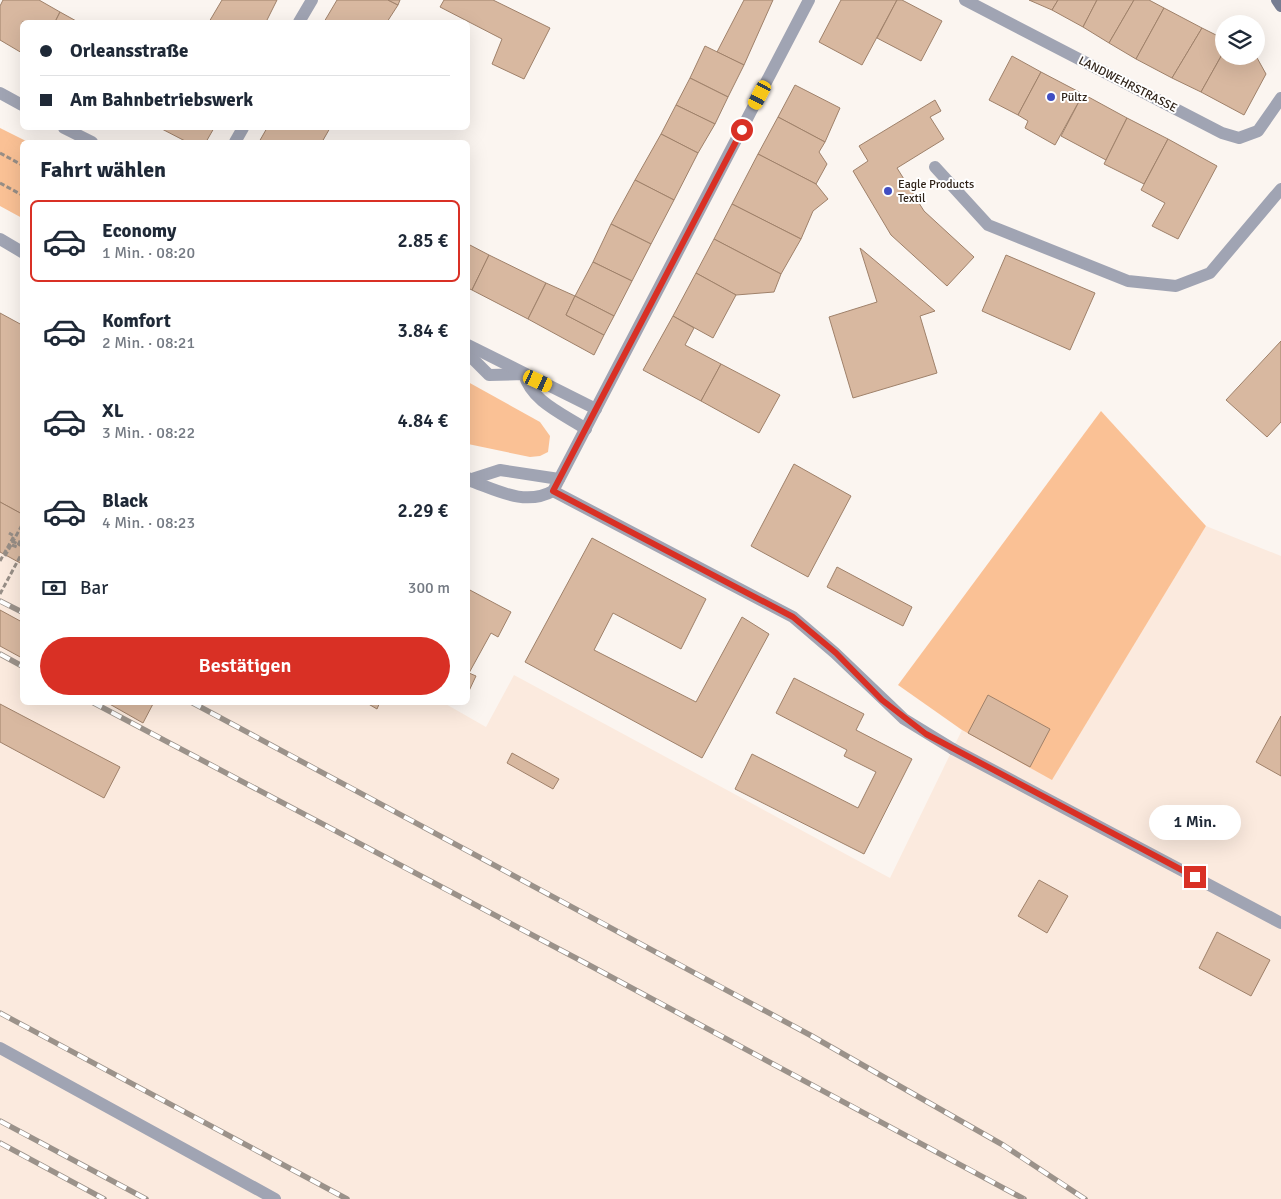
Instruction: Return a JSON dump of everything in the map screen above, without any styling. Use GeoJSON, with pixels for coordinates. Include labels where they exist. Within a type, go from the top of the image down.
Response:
{"type":"FeatureCollection","features":[{"type":"Feature","properties":{"kind":"street"},"geometry":{"type":"LineString","coordinates":[[300,20],[312,0]]}},
{"type":"Feature","properties":{"kind":"street"},"geometry":{"type":"LineString","coordinates":[[470,480],[521,498],[534,498],[553,491],[809,0]]}},
{"type":"Feature","properties":{"kind":"street","name":"LANDWEHRSTRASSE"},"geometry":{"type":"LineString","coordinates":[[964,0],[1222,133],[1239,138],[1258,131],[1281,98]]}},
{"type":"Feature","properties":{"kind":"street"},"geometry":{"type":"LineString","coordinates":[[1277,0],[1281,6]]}},
{"type":"Feature","properties":{"kind":"street"},"geometry":{"type":"LineString","coordinates":[[0,93],[20,104]]}},
{"type":"Feature","properties":{"kind":"street"},"geometry":{"type":"LineString","coordinates":[[68,130],[88,140]]}},
{"type":"Feature","properties":{"kind":"street"},"geometry":{"type":"LineString","coordinates":[[935,167],[988,226],[1128,281],[1176,286],[1210,272],[1281,190]]}},
{"type":"Feature","properties":{"kind":"street"},"geometry":{"type":"LineString","coordinates":[[0,239],[20,251]]}},
{"type":"Feature","properties":{"kind":"street"},"geometry":{"type":"LineString","coordinates":[[470,346],[596,408]]}},
{"type":"Feature","properties":{"kind":"street"},"geometry":{"type":"LineString","coordinates":[[470,356],[489,375],[524,374]]}},
{"type":"Feature","properties":{"kind":"street"},"geometry":{"type":"LineString","coordinates":[[524,374],[528,388],[533,393],[586,429]]}},
{"type":"Feature","properties":{"kind":"street"},"geometry":{"type":"LineString","coordinates":[[470,478],[500,470],[559,479]]}},
{"type":"Feature","properties":{"kind":"street"},"geometry":{"type":"LineString","coordinates":[[553,491],[793,617],[836,653],[904,719],[953,749],[1281,923]]}},
{"type":"Feature","properties":{"kind":"street"},"geometry":{"type":"LineString","coordinates":[[0,1048],[275,1199]]}},
{"type":"Feature","properties":{"kind":"path"},"geometry":{"type":"LineString","coordinates":[[0,153],[20,164]]}},
{"type":"Feature","properties":{"kind":"path"},"geometry":{"type":"LineString","coordinates":[[0,183],[20,194]]}},
{"type":"Feature","properties":{"kind":"path"},"geometry":{"type":"LineString","coordinates":[[5,556],[20,528]]}},
{"type":"Feature","properties":{"kind":"path"},"geometry":{"type":"LineString","coordinates":[[0,561],[14,536],[9,533]]}},
{"type":"Feature","properties":{"kind":"path"},"geometry":{"type":"LineString","coordinates":[[12,542],[17,547],[20,541]]}},
{"type":"Feature","properties":{"kind":"path"},"geometry":{"type":"LineString","coordinates":[[12,542],[20,545]]}},
{"type":"Feature","properties":{"kind":"path"},"geometry":{"type":"LineString","coordinates":[[0,594],[20,557]]}},
{"type":"Feature","properties":{"kind":"shaded area"},"geometry":{"type":"Polygon","coordinates":[[[0,128],[24,140],[20,140],[20,217],[0,206],[0,128]]]}},
{"type":"Feature","properties":{"kind":"shaded area"},"geometry":{"type":"Polygon","coordinates":[[[470,383],[540,422],[550,436],[548,452],[540,456],[530,457],[470,444],[470,383]]]}},
{"type":"Feature","properties":{"kind":"shaded area"},"geometry":{"type":"Polygon","coordinates":[[[1101,411],[1206,526],[1052,780],[962,730],[898,685],[1101,411]]]}},
{"type":"Feature","properties":{"kind":"shaded area"},"geometry":{"type":"Polygon","coordinates":[[[0,459],[20,470],[20,705],[448,705],[486,727],[514,675],[890,878],[962,730],[1052,779],[1206,526],[1281,556],[1281,1199],[0,1199],[0,459]]]}},
{"type":"Feature","properties":{"kind":"building"},"geometry":{"type":"Polygon","coordinates":[[[3,0],[39,0],[60,12],[56,20],[20,20],[20,52],[0,40],[0,6],[3,0]]]}},
{"type":"Feature","properties":{"kind":"building"},"geometry":{"type":"Polygon","coordinates":[[[222,0],[277,0],[267,20],[210,20],[222,0]]]}},
{"type":"Feature","properties":{"kind":"building"},"geometry":{"type":"Polygon","coordinates":[[[337,0],[388,0],[398,5],[388,20],[325,20],[337,0]]]}},
{"type":"Feature","properties":{"kind":"building"},"geometry":{"type":"Polygon","coordinates":[[[388,0],[400,0],[398,5],[388,0]]]}},
{"type":"Feature","properties":{"kind":"building"},"geometry":{"type":"Polygon","coordinates":[[[444,0],[493,0],[550,28],[524,79],[492,64],[502,39],[470,22],[470,20],[465,20],[440,7],[444,0]]]}},
{"type":"Feature","properties":{"kind":"building"},"geometry":{"type":"Polygon","coordinates":[[[744,0],[773,0],[744,65],[717,52],[744,0]]]}},
{"type":"Feature","properties":{"kind":"building"},"geometry":{"type":"Polygon","coordinates":[[[841,0],[897,0],[862,65],[819,42],[841,0]]]}},
{"type":"Feature","properties":{"kind":"building"},"geometry":{"type":"Polygon","coordinates":[[[897,0],[902,0],[942,21],[921,61],[877,38],[897,0]]]}},
{"type":"Feature","properties":{"kind":"building"},"geometry":{"type":"Polygon","coordinates":[[[1029,0],[1058,0],[1052,10],[1029,0]]]}},
{"type":"Feature","properties":{"kind":"building"},"geometry":{"type":"Polygon","coordinates":[[[1058,0],[1097,0],[1083,27],[1052,10],[1058,0]]]}},
{"type":"Feature","properties":{"kind":"building"},"geometry":{"type":"Polygon","coordinates":[[[1097,0],[1134,0],[1109,43],[1083,27],[1097,0]]]}},
{"type":"Feature","properties":{"kind":"building"},"geometry":{"type":"Polygon","coordinates":[[[1134,0],[1149,0],[1164,8],[1136,59],[1109,43],[1134,0]]]}},
{"type":"Feature","properties":{"kind":"building"},"geometry":{"type":"Polygon","coordinates":[[[1164,8],[1202,28],[1172,78],[1136,59],[1164,8]]]}},
{"type":"Feature","properties":{"kind":"building"},"geometry":{"type":"Polygon","coordinates":[[[60,12],[74,20],[56,20],[60,12]]]}},
{"type":"Feature","properties":{"kind":"building"},"geometry":{"type":"Polygon","coordinates":[[[1202,28],[1215,34],[1216,65],[1201,92],[1172,78],[1202,28]]]}},
{"type":"Feature","properties":{"kind":"building"},"geometry":{"type":"Polygon","coordinates":[[[705,46],[744,65],[728,97],[690,78],[705,46]]]}},
{"type":"Feature","properties":{"kind":"building"},"geometry":{"type":"Polygon","coordinates":[[[1012,56],[1041,72],[1018,115],[989,100],[1012,56]]]}},
{"type":"Feature","properties":{"kind":"building"},"geometry":{"type":"Polygon","coordinates":[[[1216,65],[1261,65],[1266,74],[1244,115],[1201,92],[1216,65]]]}},
{"type":"Feature","properties":{"kind":"building"},"geometry":{"type":"Polygon","coordinates":[[[1041,72],[1083,94],[1055,145],[1025,128],[1028,121],[1018,115],[1041,72]]]}},
{"type":"Feature","properties":{"kind":"building"},"geometry":{"type":"Polygon","coordinates":[[[690,78],[728,97],[715,124],[676,105],[690,78]]]}},
{"type":"Feature","properties":{"kind":"building"},"geometry":{"type":"Polygon","coordinates":[[[795,85],[840,108],[825,142],[778,117],[795,85]]]}},
{"type":"Feature","properties":{"kind":"building"},"geometry":{"type":"Polygon","coordinates":[[[1083,94],[1127,118],[1106,160],[1061,136],[1083,94]]]}},
{"type":"Feature","properties":{"kind":"building","name":"Eagle Products Textil"},"geometry":{"type":"Polygon","coordinates":[[[935,100],[941,111],[930,117],[944,139],[897,168],[924,211],[974,257],[947,286],[891,235],[853,171],[868,161],[859,146],[935,100]]]}},
{"type":"Feature","properties":{"kind":"building"},"geometry":{"type":"Polygon","coordinates":[[[676,105],[715,124],[698,153],[661,134],[676,105]]]}},
{"type":"Feature","properties":{"kind":"building"},"geometry":{"type":"Polygon","coordinates":[[[778,117],[825,142],[819,152],[827,164],[816,184],[758,154],[778,117]]]}},
{"type":"Feature","properties":{"kind":"building"},"geometry":{"type":"Polygon","coordinates":[[[1127,118],[1168,139],[1144,184],[1104,164],[1127,118]]]}},
{"type":"Feature","properties":{"kind":"building"},"geometry":{"type":"Polygon","coordinates":[[[164,130],[213,130],[207,140],[183,140],[164,130]]]}},
{"type":"Feature","properties":{"kind":"building"},"geometry":{"type":"Polygon","coordinates":[[[266,130],[329,130],[323,140],[260,140],[266,130]]]}},
{"type":"Feature","properties":{"kind":"building"},"geometry":{"type":"Polygon","coordinates":[[[661,134],[698,153],[674,200],[635,180],[661,134]]]}},
{"type":"Feature","properties":{"kind":"building"},"geometry":{"type":"Polygon","coordinates":[[[1168,139],[1217,166],[1178,239],[1152,226],[1165,203],[1141,190],[1168,139]]]}},
{"type":"Feature","properties":{"kind":"building"},"geometry":{"type":"Polygon","coordinates":[[[758,154],[816,184],[828,199],[813,211],[801,239],[732,204],[758,154]]]}},
{"type":"Feature","properties":{"kind":"building"},"geometry":{"type":"Polygon","coordinates":[[[635,180],[674,200],[651,244],[611,224],[635,180]]]}},
{"type":"Feature","properties":{"kind":"building"},"geometry":{"type":"Polygon","coordinates":[[[732,204],[801,239],[781,274],[714,239],[732,204]]]}},
{"type":"Feature","properties":{"kind":"building"},"geometry":{"type":"Polygon","coordinates":[[[611,224],[651,244],[632,281],[593,262],[611,224]]]}},
{"type":"Feature","properties":{"kind":"building"},"geometry":{"type":"Polygon","coordinates":[[[714,239],[781,274],[774,292],[736,295],[696,273],[714,239]]]}},
{"type":"Feature","properties":{"kind":"building"},"geometry":{"type":"Polygon","coordinates":[[[470,245],[489,255],[472,290],[470,289],[470,245]]]}},
{"type":"Feature","properties":{"kind":"building"},"geometry":{"type":"Polygon","coordinates":[[[860,248],[935,311],[920,316],[937,373],[853,398],[829,317],[877,302],[860,248]]]}},
{"type":"Feature","properties":{"kind":"building"},"geometry":{"type":"Polygon","coordinates":[[[489,255],[546,283],[528,319],[472,290],[489,255]]]}},
{"type":"Feature","properties":{"kind":"building"},"geometry":{"type":"Polygon","coordinates":[[[1006,255],[1095,293],[1070,350],[982,311],[1006,255]]]}},
{"type":"Feature","properties":{"kind":"building"},"geometry":{"type":"Polygon","coordinates":[[[593,262],[632,281],[614,316],[575,296],[593,262]]]}},
{"type":"Feature","properties":{"kind":"building"},"geometry":{"type":"Polygon","coordinates":[[[696,273],[736,295],[713,338],[673,316],[696,273]]]}},
{"type":"Feature","properties":{"kind":"building"},"geometry":{"type":"Polygon","coordinates":[[[546,283],[575,296],[566,315],[604,335],[594,355],[528,319],[546,283]]]}},
{"type":"Feature","properties":{"kind":"building"},"geometry":{"type":"Polygon","coordinates":[[[575,296],[614,316],[604,335],[566,315],[575,296]]]}},
{"type":"Feature","properties":{"kind":"building"},"geometry":{"type":"Polygon","coordinates":[[[0,313],[20,324],[20,513],[0,502],[0,313]]]}},
{"type":"Feature","properties":{"kind":"building"},"geometry":{"type":"Polygon","coordinates":[[[673,316],[694,328],[685,345],[721,364],[701,401],[643,370],[673,316]]]}},
{"type":"Feature","properties":{"kind":"building"},"geometry":{"type":"Polygon","coordinates":[[[1281,341],[1281,422],[1267,437],[1226,400],[1281,341]]]}},
{"type":"Feature","properties":{"kind":"building"},"geometry":{"type":"Polygon","coordinates":[[[721,364],[780,395],[759,433],[701,401],[721,364]]]}},
{"type":"Feature","properties":{"kind":"building"},"geometry":{"type":"Polygon","coordinates":[[[794,464],[851,496],[808,577],[751,546],[794,464]]]}},
{"type":"Feature","properties":{"kind":"building"},"geometry":{"type":"Polygon","coordinates":[[[0,502],[20,513],[20,563],[0,552],[0,502]]]}},
{"type":"Feature","properties":{"kind":"building"},"geometry":{"type":"Polygon","coordinates":[[[592,538],[706,599],[681,649],[613,613],[594,650],[696,702],[742,617],[769,634],[702,758],[525,662],[592,538]]]}},
{"type":"Feature","properties":{"kind":"building"},"geometry":{"type":"Polygon","coordinates":[[[837,567],[912,607],[903,626],[827,587],[837,567]]]}},
{"type":"Feature","properties":{"kind":"building"},"geometry":{"type":"Polygon","coordinates":[[[470,590],[511,612],[498,637],[491,633],[470,671],[470,590]]]}},
{"type":"Feature","properties":{"kind":"building"},"geometry":{"type":"Polygon","coordinates":[[[0,610],[20,621],[20,657],[0,646],[0,610]]]}},
{"type":"Feature","properties":{"kind":"building"},"geometry":{"type":"Polygon","coordinates":[[[470,673],[476,676],[470,689],[470,673]]]}},
{"type":"Feature","properties":{"kind":"building"},"geometry":{"type":"Polygon","coordinates":[[[794,678],[864,714],[856,730],[912,759],[864,854],[735,789],[752,754],[858,808],[876,772],[844,756],[847,750],[776,713],[794,678]]]}},
{"type":"Feature","properties":{"kind":"building"},"geometry":{"type":"Polygon","coordinates":[[[988,695],[1050,729],[1030,767],[968,733],[988,695]]]}},
{"type":"Feature","properties":{"kind":"building"},"geometry":{"type":"Polygon","coordinates":[[[0,704],[120,767],[104,798],[0,742],[0,704]]]}},
{"type":"Feature","properties":{"kind":"building"},"geometry":{"type":"Polygon","coordinates":[[[111,705],[152,705],[143,723],[111,705]]]}},
{"type":"Feature","properties":{"kind":"building"},"geometry":{"type":"Polygon","coordinates":[[[370,705],[379,705],[377,709],[370,705]]]}},
{"type":"Feature","properties":{"kind":"building"},"geometry":{"type":"Polygon","coordinates":[[[1281,716],[1281,776],[1256,762],[1281,716]]]}},
{"type":"Feature","properties":{"kind":"building"},"geometry":{"type":"Polygon","coordinates":[[[512,753],[559,779],[553,789],[507,763],[512,753]]]}},
{"type":"Feature","properties":{"kind":"building"},"geometry":{"type":"Polygon","coordinates":[[[1039,880],[1068,896],[1047,933],[1018,916],[1039,880]]]}},
{"type":"Feature","properties":{"kind":"building"},"geometry":{"type":"Polygon","coordinates":[[[1217,932],[1270,960],[1251,996],[1199,968],[1217,932]]]}},
{"type":"Feature","properties":{"kind":"railway"},"geometry":{"type":"LineString","coordinates":[[0,601],[20,611]]}},
{"type":"Feature","properties":{"kind":"railway"},"geometry":{"type":"LineString","coordinates":[[0,654],[20,665]]}},
{"type":"Feature","properties":{"kind":"railway"},"geometry":{"type":"LineString","coordinates":[[98,705],[589,965],[1024,1199]]}},
{"type":"Feature","properties":{"kind":"railway"},"geometry":{"type":"LineString","coordinates":[[197,705],[810,1035],[1003,1145],[1085,1199]]}},
{"type":"Feature","properties":{"kind":"railway"},"geometry":{"type":"LineString","coordinates":[[0,1013],[347,1199]]}},
{"type":"Feature","properties":{"kind":"railway"},"geometry":{"type":"LineString","coordinates":[[0,1121],[146,1199]]}},
{"type":"Feature","properties":{"kind":"railway"},"geometry":{"type":"LineString","coordinates":[[0,1143],[104,1199]]}},
{"type":"Feature","properties":{"kind":"place","name":"Pültz"},"geometry":{"type":"Point","coordinates":[1051,97]}},
{"type":"Feature","properties":{"kind":"place","name":"Eagle Products Textil"},"geometry":{"type":"Point","coordinates":[888,191]}},
{"type":"Feature","properties":{"kind":"route"},"geometry":{"type":"LineString","coordinates":[[742,130],[553,491],[764,600],[793,617],[836,653],[882,700],[904,719],[926,734],[1195,877]]}}]}
